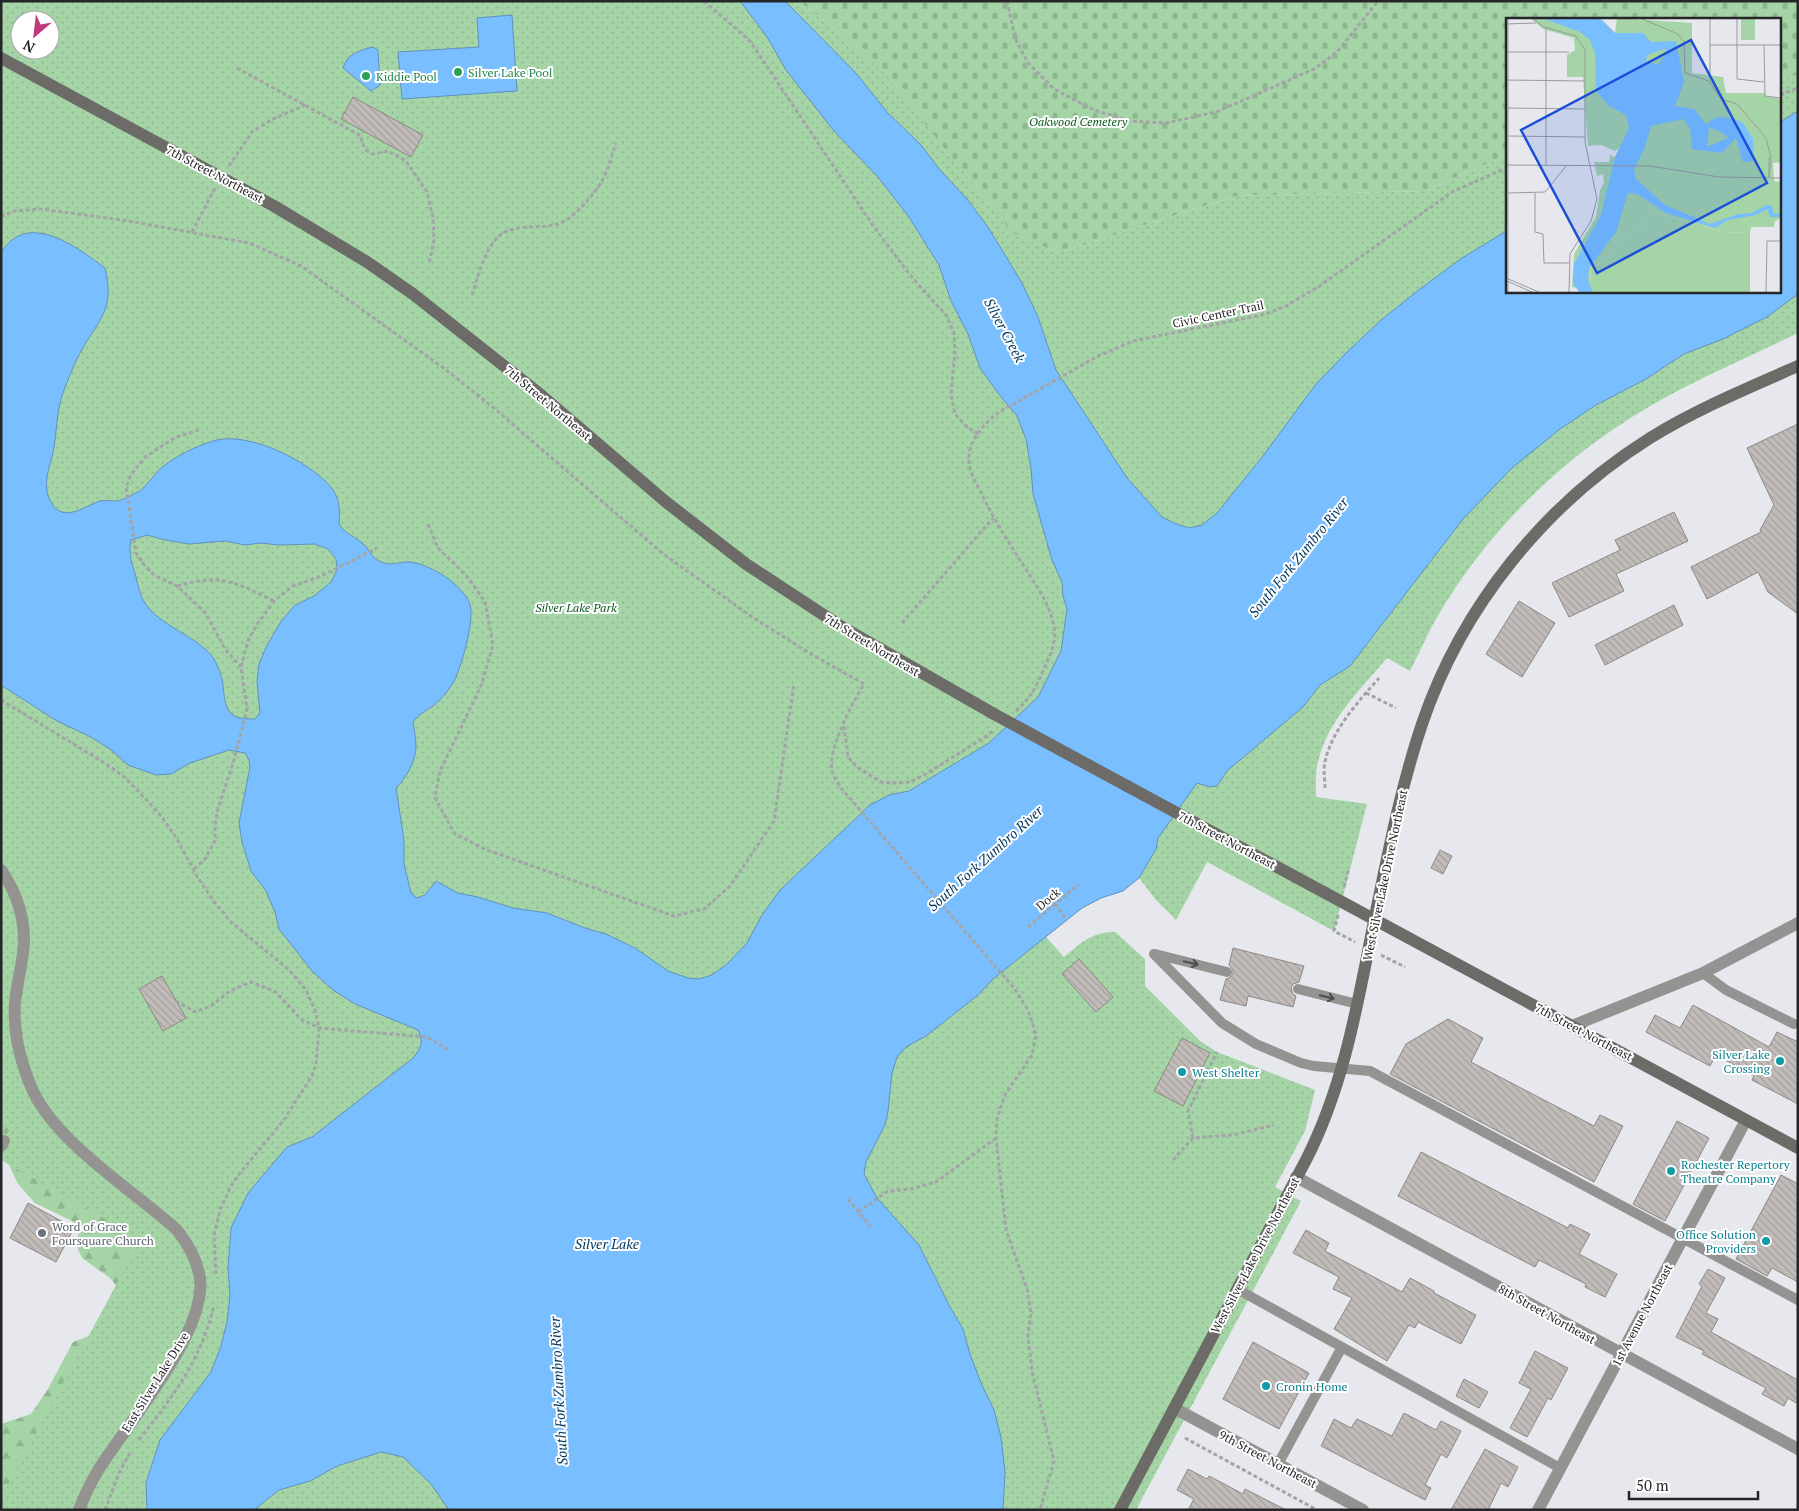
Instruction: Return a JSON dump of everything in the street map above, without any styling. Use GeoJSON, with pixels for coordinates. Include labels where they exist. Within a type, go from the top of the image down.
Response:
{"type":"FeatureCollection","features":[{"type":"Feature","properties":{"kind":"main road","name":"7th Street Northeast"},"geometry":{"type":"LineString","coordinates":[[1,58],[265,201],[367,262],[413,294],[542,395],[666,502],[746,564],[842,627],[994,714],[1798,1148]]}},
{"type":"Feature","properties":{"kind":"main road","name":"West Silver Lake Drive Northeast"},"geometry":{"type":"LineString","coordinates":[[1120,1510],[1321,1129],[1341,1070],[1395,825],[1422,724],[1442,673],[1456,644],[1480,603],[1515,558],[1559,510],[1618,460],[1653,436],[1703,408],[1798,366]]}},
{"type":"Feature","properties":{"kind":"street","name":"East Silver Lake Drive"},"geometry":{"type":"LineString","coordinates":[[1,870],[10,883],[16,897],[24,933],[15,1002],[15,1022],[18,1044],[33,1090],[42,1107],[75,1145],[177,1230],[187,1243],[196,1261],[200,1279],[198,1304],[184,1342],[97,1472],[78,1510]]}},
{"type":"Feature","properties":{"kind":"street"},"geometry":{"type":"LineString","coordinates":[[1572,1026],[1703,973],[1798,923]]}},
{"type":"Feature","properties":{"kind":"street","name":"1st Avenue Northeast"},"geometry":{"type":"LineString","coordinates":[[1538,1510],[1746,1120]]}},
{"type":"Feature","properties":{"kind":"street","name":"8th Street Northeast"},"geometry":{"type":"LineString","coordinates":[[1296,1177],[1798,1449]]}},
{"type":"Feature","properties":{"kind":"street","name":"9th Street Northeast"},"geometry":{"type":"LineString","coordinates":[[1174,1408],[1363,1510]]}},
{"type":"Feature","properties":{"kind":"lane"},"geometry":{"type":"LineString","coordinates":[[1227,972],[1154,954],[1222,1023],[1256,1044],[1301,1063],[1341,1070],[1370,1071],[1798,1300]]}},
{"type":"Feature","properties":{"kind":"lane"},"geometry":{"type":"LineString","coordinates":[[1703,973],[1726,990],[1794,1024]]}},
{"type":"Feature","properties":{"kind":"lane"},"geometry":{"type":"LineString","coordinates":[[1298,989],[1357,1004]]}},
{"type":"Feature","properties":{"kind":"lane"},"geometry":{"type":"LineString","coordinates":[[1237,1289],[1560,1468]]}},
{"type":"Feature","properties":{"kind":"lane"},"geometry":{"type":"LineString","coordinates":[[1278,1464],[1342,1347]]}},
{"type":"Feature","properties":{"kind":"path"},"geometry":{"type":"LineString","coordinates":[[704,1],[750,41],[874,227],[910,275],[946,315],[954,333],[956,353],[951,394],[955,414],[965,425],[978,434],[971,446],[969,462],[975,480],[993,518],[1042,594]]}},
{"type":"Feature","properties":{"kind":"path"},"geometry":{"type":"LineString","coordinates":[[1007,1],[1015,38],[1028,63],[1054,89],[1094,110],[1130,120],[1166,124],[1216,112],[1314,69],[1337,52],[1378,1]]}},
{"type":"Feature","properties":{"kind":"path"},"geometry":{"type":"LineString","coordinates":[[237,68],[361,136],[366,150],[373,154],[388,152],[406,161],[427,192],[434,218],[434,240],[429,264]]}},
{"type":"Feature","properties":{"kind":"path"},"geometry":{"type":"LineString","coordinates":[[1782,94],[1798,88]]}},
{"type":"Feature","properties":{"kind":"path"},"geometry":{"type":"LineString","coordinates":[[240,148],[252,132],[273,119],[305,105]]}},
{"type":"Feature","properties":{"kind":"path"},"geometry":{"type":"LineString","coordinates":[[472,295],[487,255],[497,238],[510,229],[556,225],[575,214],[603,178],[616,143]]}},
{"type":"Feature","properties":{"kind":"path","name":"Civic Center Trail"},"geometry":{"type":"LineString","coordinates":[[978,434],[986,422],[999,412],[1098,356],[1133,341],[1266,314],[1286,306],[1318,287],[1452,192],[1506,169]]}},
{"type":"Feature","properties":{"kind":"path"},"geometry":{"type":"LineString","coordinates":[[1,217],[14,211],[41,209],[192,232],[249,243],[301,266],[400,335],[495,408],[662,554],[755,619],[864,684],[849,710],[831,758],[832,772],[841,788],[1015,989],[1028,1010],[1036,1034],[1032,1055],[1005,1095],[997,1118],[996,1138],[1006,1230],[1027,1289],[1031,1313],[1028,1336],[1032,1371],[1054,1461],[1040,1510]]}},
{"type":"Feature","properties":{"kind":"path"},"geometry":{"type":"LineString","coordinates":[[192,232],[204,210]]}},
{"type":"Feature","properties":{"kind":"path"},"geometry":{"type":"LineString","coordinates":[[198,430],[176,437],[145,457],[131,476],[126,487],[136,553],[154,575],[177,586],[206,612],[226,649],[241,667]]}},
{"type":"Feature","properties":{"kind":"path"},"geometry":{"type":"LineString","coordinates":[[902,623],[993,518]]}},
{"type":"Feature","properties":{"kind":"path"},"geometry":{"type":"LineString","coordinates":[[428,524],[438,548],[466,575],[485,602],[493,645],[481,686],[440,771],[435,798],[455,834],[487,850],[674,916],[704,909],[730,886],[774,821],[794,684]]}},
{"type":"Feature","properties":{"kind":"path"},"geometry":{"type":"LineString","coordinates":[[194,869],[205,859],[215,841],[217,812],[234,760],[247,709],[241,667],[248,641],[256,626],[274,601],[293,586],[319,577],[377,548]]}},
{"type":"Feature","properties":{"kind":"path"},"geometry":{"type":"LineString","coordinates":[[177,586],[198,580],[218,579],[240,585],[274,601]]}},
{"type":"Feature","properties":{"kind":"path"},"geometry":{"type":"LineString","coordinates":[[1325,788],[1324,768],[1337,732],[1348,714],[1379,678]]}},
{"type":"Feature","properties":{"kind":"path"},"geometry":{"type":"LineString","coordinates":[[1366,693],[1396,708]]}},
{"type":"Feature","properties":{"kind":"path"},"geometry":{"type":"LineString","coordinates":[[1,700],[122,775],[162,817],[216,904],[231,922],[290,971],[306,990],[315,1010],[319,1028],[316,1064],[312,1076],[283,1121],[231,1186],[220,1210],[214,1236],[216,1278]]}},
{"type":"Feature","properties":{"kind":"path"},"geometry":{"type":"LineString","coordinates":[[844,725],[848,757],[857,767],[870,776]]}},
{"type":"Feature","properties":{"kind":"path","name":"Dock"},"geometry":{"type":"LineString","coordinates":[[1028,927],[1079,884]]}},
{"type":"Feature","properties":{"kind":"path"},"geometry":{"type":"LineString","coordinates":[[1055,904],[1067,920]]}},
{"type":"Feature","properties":{"kind":"path"},"geometry":{"type":"LineString","coordinates":[[176,1001],[195,1012],[211,1006],[230,991],[251,982],[276,992],[301,1019],[319,1028],[426,1037],[449,1050]]}},
{"type":"Feature","properties":{"kind":"path"},"geometry":{"type":"LineString","coordinates":[[1193,1138],[1188,1111],[1218,1052]]}},
{"type":"Feature","properties":{"kind":"path"},"geometry":{"type":"LineString","coordinates":[[1173,1160],[1193,1138],[1232,1135],[1274,1125]]}},
{"type":"Feature","properties":{"kind":"path"},"geometry":{"type":"LineString","coordinates":[[858,1212],[888,1191],[912,1189],[936,1182],[996,1138]]}},
{"type":"Feature","properties":{"kind":"path"},"geometry":{"type":"LineString","coordinates":[[848,1199],[870,1226]]}},
{"type":"Feature","properties":{"kind":"path"},"geometry":{"type":"LineString","coordinates":[[137,1443],[179,1388],[194,1362],[207,1333],[215,1296]]}},
{"type":"Feature","properties":{"kind":"path"},"geometry":{"type":"LineString","coordinates":[[1185,1438],[1317,1510]]}},
{"type":"Feature","properties":{"kind":"path"},"geometry":{"type":"LineString","coordinates":[[105,1510],[119,1473],[131,1450]]}},
{"type":"Feature","properties":{"kind":"green space","name":"Silver Lake Park"},"geometry":{"type":"Polygon","coordinates":[[[1,1],[798,1],[834,28],[886,75],[1012,233],[1058,253],[1236,196],[1425,191],[1494,161],[1506,152],[1506,292],[1782,292],[1782,79],[1798,75],[1798,333],[1716,371],[1668,396],[1601,438],[1569,463],[1539,489],[1484,548],[1439,614],[1410,671],[1387,658],[1346,706],[1329,733],[1318,762],[1316,775],[1316,797],[1367,804],[1334,931],[1207,862],[1176,920],[1156,900],[1139,878],[1123,891],[1101,898],[1082,908],[1046,937],[1064,957],[1093,936],[1115,932],[1145,959],[1145,986],[1200,1041],[1217,1052],[1315,1090],[1305,1131],[1275,1187],[1301,1201],[1136,1510],[1,1510],[1,1498],[141,1239],[1,1160],[1,1146],[12,1125],[1,1118],[1,1]]]}},
{"type":"Feature","properties":{"kind":"green space","name":"Oakwood Cemetery"},"geometry":{"type":"Polygon","coordinates":[[[798,1],[1798,1],[1798,75],[1782,79],[1782,18],[1506,18],[1506,152],[1494,161],[1425,191],[1236,196],[1058,253],[1012,233],[966,176],[834,28],[798,1]]]}},
{"type":"Feature","properties":{"kind":"green space"},"geometry":{"type":"Polygon","coordinates":[[[1,1077],[6,1078],[24,1093],[48,1137],[75,1166],[122,1201],[158,1223],[179,1244],[189,1263],[187,1290],[175,1322],[130,1385],[114,1426],[84,1482],[83,1510],[1,1510],[1,1424],[31,1414],[48,1389],[73,1342],[117,1325],[122,1293],[110,1278],[82,1258],[77,1247],[79,1229],[72,1221],[35,1203],[18,1184],[1,1148],[1,1077]]]}},
{"type":"Feature","properties":{"kind":"water","name":"Silver Lake"},"geometry":{"type":"Polygon","coordinates":[[[740,1],[785,1],[856,73],[887,112],[921,145],[988,227],[1022,283],[1038,317],[1056,370],[1127,478],[1162,517],[1189,528],[1202,525],[1217,513],[1263,456],[1316,384],[1381,320],[1462,258],[1506,231],[1506,292],[1782,292],[1782,121],[1798,111],[1798,294],[1767,317],[1723,339],[1684,354],[1646,379],[1596,405],[1560,429],[1512,468],[1463,519],[1350,666],[1320,685],[1303,707],[1227,771],[1217,786],[1210,787],[1197,783],[1158,838],[1156,849],[1139,878],[1123,891],[1101,898],[1082,908],[993,979],[978,995],[926,1036],[906,1047],[897,1057],[892,1073],[885,1125],[866,1162],[864,1174],[877,1198],[919,1245],[963,1329],[981,1383],[994,1410],[1001,1437],[1005,1472],[1003,1510],[449,1510],[431,1484],[403,1457],[381,1452],[337,1466],[310,1481],[279,1490],[254,1510],[147,1510],[146,1483],[160,1440],[211,1372],[221,1346],[227,1322],[230,1295],[228,1268],[231,1228],[248,1193],[287,1147],[312,1137],[413,1058],[420,1048],[421,1038],[418,1030],[355,1004],[333,990],[312,971],[279,929],[275,912],[266,891],[251,871],[242,842],[239,823],[250,767],[245,753],[229,750],[190,763],[171,774],[156,775],[128,765],[110,749],[89,736],[57,721],[1,685],[1,251],[12,240],[23,234],[48,235],[73,246],[105,268],[108,282],[107,304],[100,321],[76,361],[59,408],[53,453],[46,484],[49,497],[57,510],[69,513],[75,512],[100,501],[117,501],[125,498],[143,488],[160,469],[172,460],[206,443],[225,439],[250,441],[288,456],[309,468],[324,480],[334,491],[337,498],[340,514],[339,524],[344,530],[359,540],[373,557],[387,564],[410,562],[427,567],[454,583],[467,597],[470,605],[471,622],[460,667],[453,683],[439,701],[413,722],[416,752],[407,774],[396,788],[404,840],[404,864],[411,893],[417,898],[425,895],[436,881],[458,893],[513,908],[547,913],[606,934],[635,948],[668,971],[688,978],[699,979],[712,975],[728,963],[747,943],[762,915],[780,890],[870,805],[889,795],[909,791],[989,743],[1038,697],[1061,651],[1067,609],[1063,596],[1062,582],[1052,560],[1033,494],[1026,439],[1017,416],[980,368],[968,334],[951,301],[939,265],[909,217],[877,176],[834,131],[786,70],[767,37],[740,1]],[[147,535],[131,540],[131,559],[139,590],[151,611],[204,648],[211,655],[222,679],[225,702],[230,712],[240,718],[255,719],[260,713],[257,681],[259,664],[267,645],[282,620],[295,605],[314,596],[331,582],[337,570],[336,559],[328,549],[315,544],[279,545],[260,543],[245,545],[225,541],[189,544],[147,535]]]}},
{"type":"Feature","properties":{"kind":"water","name":"Silver Lake Pool"},"geometry":{"type":"Polygon","coordinates":[[[512,15],[517,91],[402,99],[398,52],[479,47],[477,18],[512,15]]]}},
{"type":"Feature","properties":{"kind":"water","name":"Kiddie Pool"},"geometry":{"type":"Polygon","coordinates":[[[373,47],[378,50],[380,85],[371,91],[343,68],[351,56],[359,51],[373,47]]]}},
{"type":"Feature","properties":{"kind":"building"},"geometry":{"type":"Polygon","coordinates":[[[353,97],[423,135],[411,157],[341,119],[353,97]]]}},
{"type":"Feature","properties":{"kind":"building"},"geometry":{"type":"Polygon","coordinates":[[[1798,424],[1798,614],[1768,592],[1758,572],[1707,599],[1691,567],[1761,532],[1760,530],[1774,505],[1747,448],[1798,424]]]}},
{"type":"Feature","properties":{"kind":"building"},"geometry":{"type":"Polygon","coordinates":[[[1674,512],[1688,541],[1616,574],[1624,591],[1569,617],[1552,583],[1620,550],[1615,540],[1674,512]]]}},
{"type":"Feature","properties":{"kind":"building"},"geometry":{"type":"Polygon","coordinates":[[[1519,601],[1555,623],[1522,677],[1486,654],[1519,601]]]}},
{"type":"Feature","properties":{"kind":"building"},"geometry":{"type":"Polygon","coordinates":[[[1674,605],[1683,625],[1605,665],[1595,645],[1674,605]]]}},
{"type":"Feature","properties":{"kind":"building"},"geometry":{"type":"Polygon","coordinates":[[[1440,850],[1452,856],[1443,874],[1431,868],[1440,850]]]}},
{"type":"Feature","properties":{"kind":"building"},"geometry":{"type":"Polygon","coordinates":[[[1233,948],[1304,966],[1299,982],[1293,984],[1291,988],[1296,996],[1293,1007],[1248,996],[1246,1006],[1220,1000],[1226,979],[1233,974],[1233,970],[1229,965],[1233,948]]]}},
{"type":"Feature","properties":{"kind":"building"},"geometry":{"type":"Polygon","coordinates":[[[1079,959],[1113,997],[1096,1012],[1062,974],[1079,959]]]}},
{"type":"Feature","properties":{"kind":"building"},"geometry":{"type":"Polygon","coordinates":[[[162,976],[186,1018],[163,1031],[139,989],[162,976]]]}},
{"type":"Feature","properties":{"kind":"building"},"geometry":{"type":"Polygon","coordinates":[[[1693,1005],[1769,1047],[1777,1032],[1798,1042],[1798,1104],[1752,1080],[1754,1076],[1716,1055],[1710,1066],[1646,1032],[1655,1015],[1680,1028],[1693,1005]]]}},
{"type":"Feature","properties":{"kind":"building"},"geometry":{"type":"Polygon","coordinates":[[[1448,1019],[1483,1038],[1471,1062],[1594,1126],[1600,1115],[1623,1126],[1594,1182],[1390,1074],[1406,1044],[1448,1019]]]}},
{"type":"Feature","properties":{"kind":"building","name":"West Shelter"},"geometry":{"type":"Polygon","coordinates":[[[1182,1038],[1210,1053],[1183,1106],[1154,1091],[1182,1038]]]}},
{"type":"Feature","properties":{"kind":"building","name":"Rochester Repertory Theatre Company"},"geometry":{"type":"Polygon","coordinates":[[[1677,1121],[1709,1138],[1665,1221],[1633,1204],[1677,1121]]]}},
{"type":"Feature","properties":{"kind":"building"},"geometry":{"type":"Polygon","coordinates":[[[1421,1152],[1568,1228],[1570,1224],[1590,1234],[1579,1254],[1617,1274],[1605,1297],[1585,1287],[1586,1284],[1539,1260],[1535,1267],[1398,1196],[1421,1152]]]}},
{"type":"Feature","properties":{"kind":"building","name":"Office Solution Providers"},"geometry":{"type":"Polygon","coordinates":[[[1781,1175],[1798,1184],[1798,1282],[1772,1268],[1767,1276],[1736,1259],[1781,1175]]]}},
{"type":"Feature","properties":{"kind":"building","name":"Word of Grace Foursquare Church"},"geometry":{"type":"Polygon","coordinates":[[[28,1203],[74,1228],[56,1262],[10,1238],[28,1203]]]}},
{"type":"Feature","properties":{"kind":"building"},"geometry":{"type":"Polygon","coordinates":[[[1306,1230],[1329,1243],[1325,1251],[1402,1292],[1410,1278],[1476,1315],[1461,1344],[1418,1322],[1415,1328],[1409,1325],[1387,1361],[1334,1329],[1352,1298],[1333,1289],[1339,1277],[1293,1253],[1306,1230]]]}},
{"type":"Feature","properties":{"kind":"building"},"geometry":{"type":"Polygon","coordinates":[[[1708,1269],[1725,1278],[1706,1313],[1718,1319],[1711,1332],[1798,1380],[1798,1404],[1788,1398],[1784,1406],[1762,1394],[1766,1388],[1702,1354],[1704,1351],[1676,1337],[1702,1286],[1699,1284],[1708,1269]]]}},
{"type":"Feature","properties":{"kind":"building","name":"Cronin Home"},"geometry":{"type":"Polygon","coordinates":[[[1253,1342],[1309,1373],[1279,1429],[1223,1399],[1253,1342]]]}},
{"type":"Feature","properties":{"kind":"building"},"geometry":{"type":"Polygon","coordinates":[[[1535,1351],[1568,1368],[1551,1400],[1548,1398],[1527,1437],[1510,1428],[1531,1389],[1519,1383],[1535,1351]]]}},
{"type":"Feature","properties":{"kind":"building"},"geometry":{"type":"Polygon","coordinates":[[[1464,1379],[1488,1392],[1479,1408],[1456,1396],[1464,1379]]]}},
{"type":"Feature","properties":{"kind":"building"},"geometry":{"type":"Polygon","coordinates":[[[1404,1413],[1436,1430],[1441,1421],[1461,1431],[1447,1458],[1441,1454],[1425,1485],[1431,1488],[1425,1500],[1321,1446],[1334,1419],[1351,1428],[1357,1419],[1392,1436],[1404,1413]]]}},
{"type":"Feature","properties":{"kind":"building"},"geometry":{"type":"Polygon","coordinates":[[[1485,1449],[1518,1467],[1508,1487],[1501,1483],[1488,1510],[1451,1510],[1485,1449]]]}},
{"type":"Feature","properties":{"kind":"building"},"geometry":{"type":"Polygon","coordinates":[[[1188,1469],[1207,1479],[1209,1476],[1243,1494],[1245,1489],[1286,1510],[1188,1510],[1194,1499],[1177,1490],[1188,1469]]]}},
{"type":"Feature","properties":{"kind":"place","name":"Silver Lake Pool"},"geometry":{"type":"Point","coordinates":[458,72]}},
{"type":"Feature","properties":{"kind":"place","name":"Kiddie Pool"},"geometry":{"type":"Point","coordinates":[366,76]}},
{"type":"Feature","properties":{"kind":"place","name":"Silver Lake Crossing"},"geometry":{"type":"Point","coordinates":[1780,1061]}},
{"type":"Feature","properties":{"kind":"place","name":"West Shelter"},"geometry":{"type":"Point","coordinates":[1182,1072]}},
{"type":"Feature","properties":{"kind":"place","name":"Rochester Repertory Theatre Company"},"geometry":{"type":"Point","coordinates":[1671,1171]}},
{"type":"Feature","properties":{"kind":"place","name":"Word of Grace Foursquare Church"},"geometry":{"type":"Point","coordinates":[42,1233]}},
{"type":"Feature","properties":{"kind":"place","name":"Office Solution Providers"},"geometry":{"type":"Point","coordinates":[1766,1241]}},
{"type":"Feature","properties":{"kind":"place","name":"Cronin Home"},"geometry":{"type":"Point","coordinates":[1266,1386]}},
{"type":"Feature","properties":{"kind":"water label","name":"Silver Creek"},"geometry":{"type":"Point","coordinates":[1005,330]}},
{"type":"Feature","properties":{"kind":"water label","name":"South Fork Zumbro River"},"geometry":{"type":"Point","coordinates":[1298,557]}},
{"type":"Feature","properties":{"kind":"water label","name":"South Fork Zumbro River"},"geometry":{"type":"Point","coordinates":[985,858]}},
{"type":"Feature","properties":{"kind":"water label","name":"South Fork Zumbro River"},"geometry":{"type":"Point","coordinates":[558,1391]}}]}
